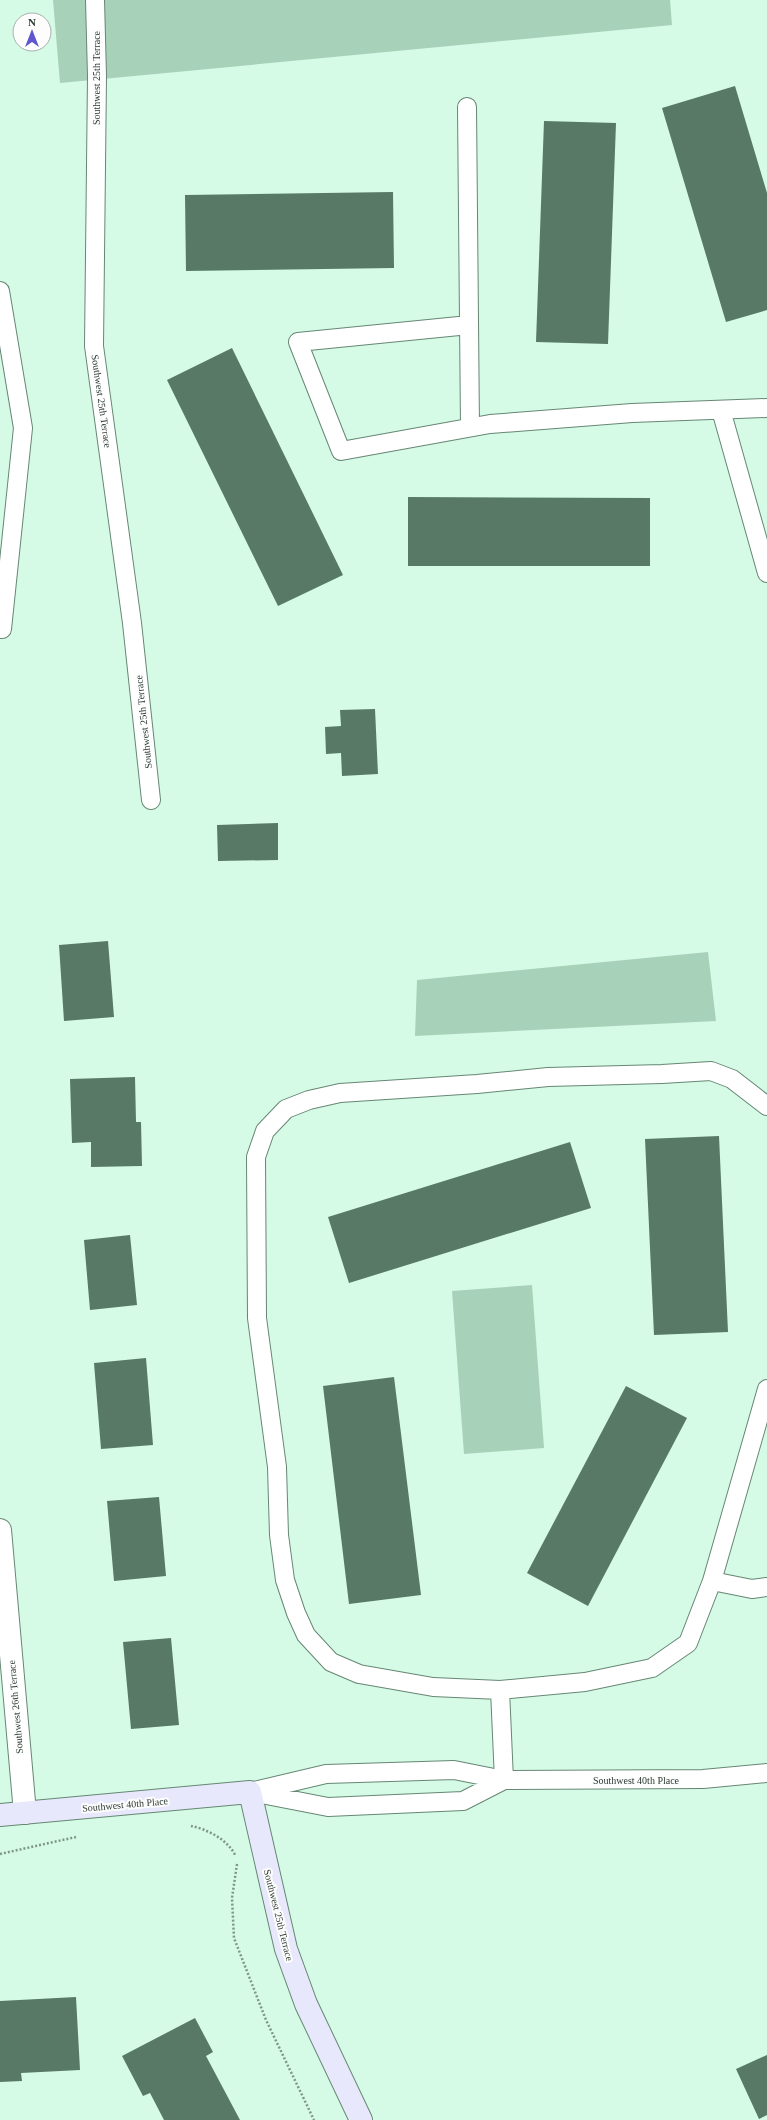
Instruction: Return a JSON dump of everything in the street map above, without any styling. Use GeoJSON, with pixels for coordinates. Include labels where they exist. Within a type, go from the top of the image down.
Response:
{"type":"FeatureCollection","features":[{"type":"Feature","properties":{"kind":"street","name":"Southwest 26th Terrace"},"geometry":{"type":"LineString","coordinates":[[0,1530],[25,1813]]}},
{"type":"Feature","properties":{"kind":"street","name":"Southwest 40th Place"},"geometry":{"type":"LineString","coordinates":[[0,1815],[250,1792]]}},
{"type":"Feature","properties":{"kind":"street","name":"Southwest 25th Terrace"},"geometry":{"type":"LineString","coordinates":[[250,1792],[286,1949],[306,2004],[361,2120]]}},
{"type":"Feature","properties":{"kind":"lane","name":"Southwest 25th Terrace"},"geometry":{"type":"LineString","coordinates":[[95,0],[97,76],[94,346],[132,623],[151,800]]}},
{"type":"Feature","properties":{"kind":"lane"},"geometry":{"type":"LineString","coordinates":[[467,107],[470,427]]}},
{"type":"Feature","properties":{"kind":"lane"},"geometry":{"type":"LineString","coordinates":[[0,291],[24,428],[2,629],[0,629]]}},
{"type":"Feature","properties":{"kind":"lane"},"geometry":{"type":"LineString","coordinates":[[469,325],[298,342],[341,451],[490,424],[632,413],[767,408]]}},
{"type":"Feature","properties":{"kind":"lane"},"geometry":{"type":"LineString","coordinates":[[721,410],[767,573]]}},
{"type":"Feature","properties":{"kind":"lane"},"geometry":{"type":"LineString","coordinates":[[767,1106],[732,1079],[711,1070],[662,1074],[556,1076],[477,1084],[340,1093],[309,1100],[286,1109],[266,1131],[256,1157],[257,1318],[277,1467],[279,1535],[285,1580],[296,1613],[306,1635],[331,1662],[359,1674],[434,1687],[500,1690],[585,1682],[652,1668],[688,1643],[712,1580],[767,1390]]}},
{"type":"Feature","properties":{"kind":"lane"},"geometry":{"type":"LineString","coordinates":[[712,1580],[752,1589],[767,1587]]}},
{"type":"Feature","properties":{"kind":"lane"},"geometry":{"type":"LineString","coordinates":[[500,1690],[504,1780]]}},
{"type":"Feature","properties":{"kind":"lane","name":"Southwest 40th Place"},"geometry":{"type":"LineString","coordinates":[[250,1792],[326,1774],[454,1770],[504,1780],[703,1779],[767,1773]]}},
{"type":"Feature","properties":{"kind":"lane","name":"Southwest 40th Place"},"geometry":{"type":"LineString","coordinates":[[250,1792],[328,1808],[463,1801],[504,1780]]}},
{"type":"Feature","properties":{"kind":"path"},"geometry":{"type":"LineString","coordinates":[[185,1826],[208,1831],[232,1850],[236,1858],[237,1870],[232,1898],[234,1938],[266,2020],[314,2120]]}},
{"type":"Feature","properties":{"kind":"path"},"geometry":{"type":"LineString","coordinates":[[0,1854],[82,1836]]}},
{"type":"Feature","properties":{"kind":"green space"},"geometry":{"type":"Polygon","coordinates":[[[53,0],[670,0],[672,25],[60,83],[53,0]]]}},
{"type":"Feature","properties":{"kind":"green space"},"geometry":{"type":"Polygon","coordinates":[[[708,952],[716,1021],[415,1036],[417,980],[708,952]]]}},
{"type":"Feature","properties":{"kind":"green space"},"geometry":{"type":"Polygon","coordinates":[[[532,1285],[544,1448],[464,1454],[452,1291],[532,1285]]]}},
{"type":"Feature","properties":{"kind":"building"},"geometry":{"type":"Polygon","coordinates":[[[735,86],[767,193],[767,310],[726,322],[662,108],[735,86]]]}},
{"type":"Feature","properties":{"kind":"building"},"geometry":{"type":"Polygon","coordinates":[[[544,121],[616,123],[608,344],[536,342],[544,121]]]}},
{"type":"Feature","properties":{"kind":"building"},"geometry":{"type":"Polygon","coordinates":[[[393,192],[394,268],[186,271],[185,195],[393,192]]]}},
{"type":"Feature","properties":{"kind":"building"},"geometry":{"type":"Polygon","coordinates":[[[232,348],[343,575],[278,606],[167,380],[232,348]]]}},
{"type":"Feature","properties":{"kind":"building"},"geometry":{"type":"Polygon","coordinates":[[[408,497],[650,498],[650,566],[408,566],[408,497]]]}},
{"type":"Feature","properties":{"kind":"building"},"geometry":{"type":"Polygon","coordinates":[[[375,709],[378,774],[342,776],[341,753],[326,754],[325,727],[341,726],[340,710],[375,709]]]}},
{"type":"Feature","properties":{"kind":"building"},"geometry":{"type":"Polygon","coordinates":[[[278,823],[278,860],[218,861],[217,825],[278,823]]]}},
{"type":"Feature","properties":{"kind":"building"},"geometry":{"type":"Polygon","coordinates":[[[108,941],[114,1017],[64,1021],[59,945],[108,941]]]}},
{"type":"Feature","properties":{"kind":"building"},"geometry":{"type":"Polygon","coordinates":[[[135,1077],[136,1122],[141,1122],[142,1166],[91,1167],[91,1142],[72,1143],[70,1079],[135,1077]]]}},
{"type":"Feature","properties":{"kind":"building"},"geometry":{"type":"Polygon","coordinates":[[[719,1136],[728,1332],[654,1335],[645,1139],[719,1136]]]}},
{"type":"Feature","properties":{"kind":"building"},"geometry":{"type":"Polygon","coordinates":[[[570,1142],[591,1208],[349,1283],[328,1217],[570,1142]]]}},
{"type":"Feature","properties":{"kind":"building"},"geometry":{"type":"Polygon","coordinates":[[[130,1235],[137,1305],[90,1310],[84,1240],[130,1235]]]}},
{"type":"Feature","properties":{"kind":"building"},"geometry":{"type":"Polygon","coordinates":[[[146,1358],[153,1445],[101,1449],[94,1363],[146,1358]]]}},
{"type":"Feature","properties":{"kind":"building"},"geometry":{"type":"Polygon","coordinates":[[[394,1377],[421,1595],[349,1604],[323,1386],[394,1377]]]}},
{"type":"Feature","properties":{"kind":"building"},"geometry":{"type":"Polygon","coordinates":[[[626,1386],[687,1418],[588,1606],[527,1573],[626,1386]]]}},
{"type":"Feature","properties":{"kind":"building"},"geometry":{"type":"Polygon","coordinates":[[[159,1497],[166,1576],[114,1581],[107,1501],[159,1497]]]}},
{"type":"Feature","properties":{"kind":"building"},"geometry":{"type":"Polygon","coordinates":[[[171,1638],[179,1725],[131,1729],[123,1642],[171,1638]]]}},
{"type":"Feature","properties":{"kind":"building"},"geometry":{"type":"Polygon","coordinates":[[[76,1997],[80,2070],[21,2073],[22,2081],[0,2082],[0,2001],[76,1997]]]}},
{"type":"Feature","properties":{"kind":"building"},"geometry":{"type":"Polygon","coordinates":[[[195,2018],[213,2052],[206,2056],[240,2120],[164,2120],[150,2093],[143,2096],[122,2056],[195,2018]]]}},
{"type":"Feature","properties":{"kind":"building"},"geometry":{"type":"Polygon","coordinates":[[[767,2055],[767,2115],[759,2119],[736,2069],[767,2055]]]}}]}
